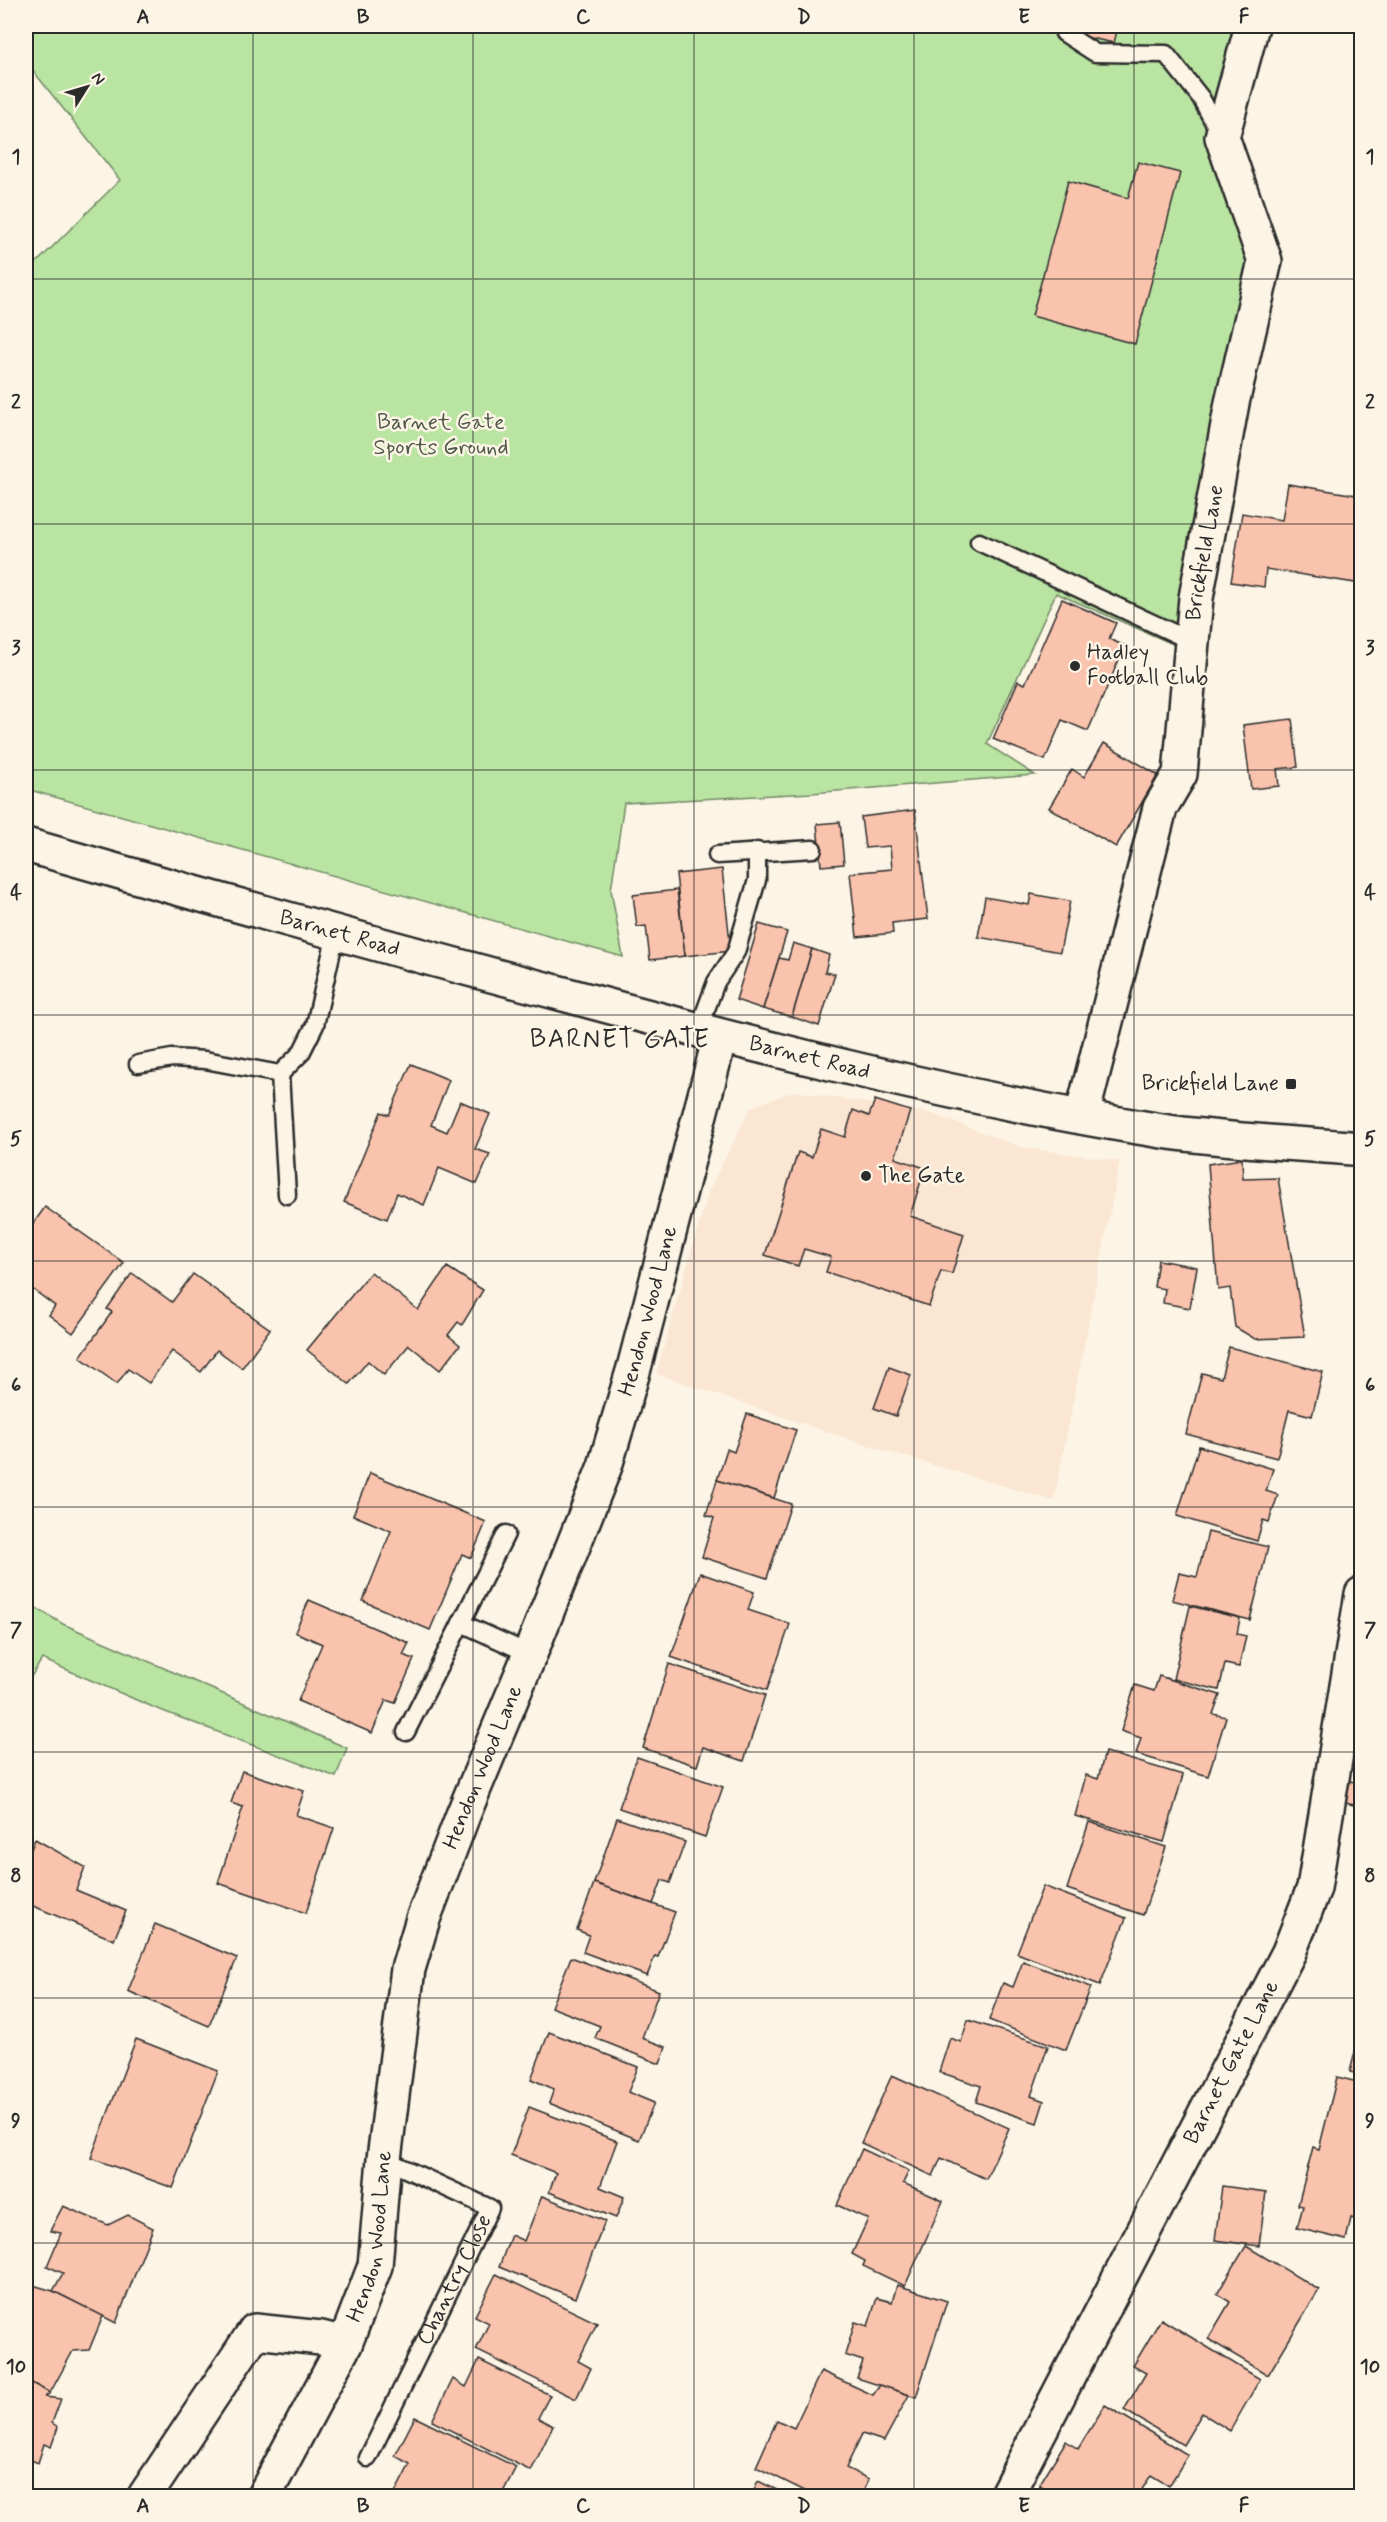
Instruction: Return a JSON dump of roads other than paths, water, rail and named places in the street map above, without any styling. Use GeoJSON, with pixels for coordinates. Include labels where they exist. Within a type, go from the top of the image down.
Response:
{"type":"FeatureCollection","features":[{"type":"Feature","properties":{"kind":"main road"},"geometry":{"type":"LineString","coordinates":[[1222,137],[1252,26]]}},
{"type":"Feature","properties":{"kind":"main road","name":"Brickfield Lane"},"geometry":{"type":"LineString","coordinates":[[1082,1116],[1160,808],[1180,774],[1196,598],[1232,404],[1265,261],[1222,137]]}},
{"type":"Feature","properties":{"kind":"main road","name":"Barnet Road"},"geometry":{"type":"LineString","coordinates":[[26,846],[709,1034],[1004,1103],[1166,1131],[1362,1149]]}},
{"type":"Feature","properties":{"kind":"main road","name":"Hendon Wood Lane"},"geometry":{"type":"LineString","coordinates":[[264,2496],[345,2344],[375,2266],[384,2159],[408,1969],[423,1919],[463,1815],[530,1654],[604,1466],[634,1368],[709,1034]]}},
{"type":"Feature","properties":{"kind":"main road","name":"Barnet Gate Lane"},"geometry":{"type":"LineString","coordinates":[[1006,2496],[1288,1952],[1314,1888],[1362,1594]]}},
{"type":"Feature","properties":{"kind":"main road"},"geometry":{"type":"LineString","coordinates":[[145,2496],[255,2331],[321,2338],[345,2344]]}},
{"type":"Feature","properties":{"kind":"lane"},"geometry":{"type":"LineString","coordinates":[[1065,26],[1064,33],[1095,53],[1166,54],[1201,98],[1222,137]]}},
{"type":"Feature","properties":{"kind":"lane"},"geometry":{"type":"LineString","coordinates":[[979,542],[1193,642]]}},
{"type":"Feature","properties":{"kind":"lane"},"geometry":{"type":"LineString","coordinates":[[717,855],[813,849]]}},
{"type":"Feature","properties":{"kind":"lane"},"geometry":{"type":"LineString","coordinates":[[709,1034],[716,982],[736,952],[757,880],[757,851]]}},
{"type":"Feature","properties":{"kind":"lane"},"geometry":{"type":"LineString","coordinates":[[287,1195],[280,1074],[301,1053],[315,1025],[336,933]]}},
{"type":"Feature","properties":{"kind":"lane"},"geometry":{"type":"LineString","coordinates":[[138,1064],[172,1058],[205,1060],[280,1074]]}},
{"type":"Feature","properties":{"kind":"lane"},"geometry":{"type":"LineString","coordinates":[[406,1732],[506,1534]]}},
{"type":"Feature","properties":{"kind":"lane"},"geometry":{"type":"LineString","coordinates":[[461,1623],[530,1654]]}},
{"type":"Feature","properties":{"kind":"lane","name":"Chantry Close"},"geometry":{"type":"LineString","coordinates":[[368,2458],[490,2208],[384,2159]]}},
{"type":"Feature","properties":{"kind":"place","name":"Hadley Football Club"},"geometry":{"type":"Point","coordinates":[1075,666]}},
{"type":"Feature","properties":{"kind":"place","name":"Brickfield Lane"},"geometry":{"type":"Point","coordinates":[1291,1084]}},
{"type":"Feature","properties":{"kind":"place","name":"The Gate"},"geometry":{"type":"Point","coordinates":[866,1176]}},
{"type":"Feature","properties":{"kind":"district","name":"BARNET GATE"},"geometry":{"type":"Point","coordinates":[620,1040]}},
{"type":"Feature","properties":{"kind":"park label","name":"Barnet Gate Sports Ground"},"geometry":{"type":"Point","coordinates":[441,436]}}]}
